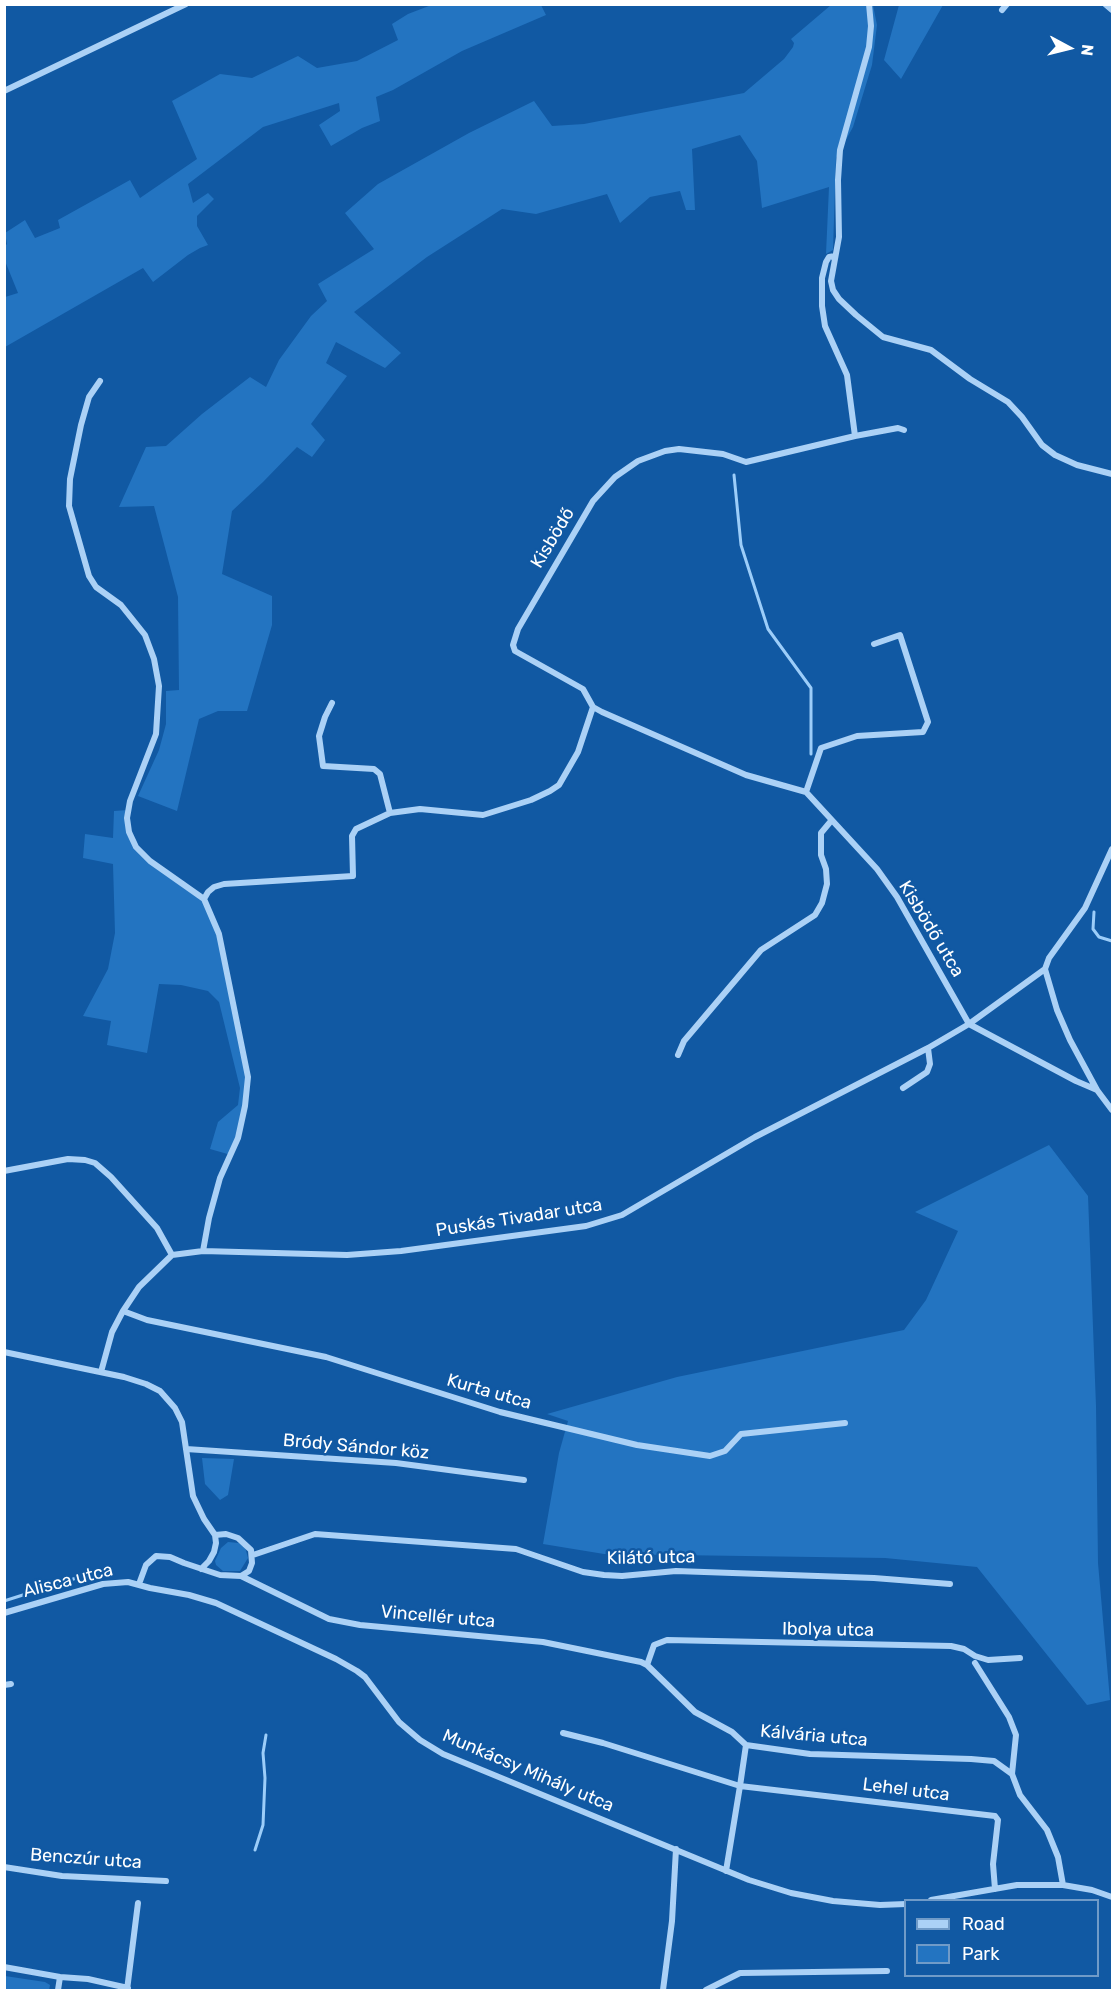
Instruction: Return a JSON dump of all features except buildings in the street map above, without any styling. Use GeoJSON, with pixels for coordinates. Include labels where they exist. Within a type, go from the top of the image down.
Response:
{"type":"FeatureCollection","features":[{"type":"Feature","properties":{"kind":"street"},"geometry":{"type":"LineString","coordinates":[[4,91],[186,4]]}},
{"type":"Feature","properties":{"kind":"street"},"geometry":{"type":"LineString","coordinates":[[869,4],[871,26],[869,47],[840,150],[839,237],[831,281],[833,290],[839,299],[883,338],[931,350],[970,379],[1008,402],[1042,445],[1055,455],[1077,465],[1113,474]]}},
{"type":"Feature","properties":{"kind":"street"},"geometry":{"type":"LineString","coordinates":[[1105,4],[1113,10]]}},
{"type":"Feature","properties":{"kind":"street"},"geometry":{"type":"LineString","coordinates":[[835,256],[826,262],[822,278],[822,306],[825,326],[847,375],[855,436]]}},
{"type":"Feature","properties":{"kind":"street"},"geometry":{"type":"LineString","coordinates":[[100,381],[89,397],[81,425],[70,479],[69,506],[89,576],[96,587],[121,605],[145,635],[154,659],[159,686],[156,734],[130,801],[127,818],[129,832],[136,847],[150,861],[204,899],[219,934],[248,1077],[245,1106],[238,1137],[220,1178],[202,1251]]}},
{"type":"Feature","properties":{"kind":"street","name":"Kisbödő"},"geometry":{"type":"LineString","coordinates":[[806,792],[746,776],[593,707],[583,689],[515,651],[513,645],[518,629],[575,528],[593,501],[615,477],[638,461],[665,451],[679,449],[723,454],[746,462],[855,436],[898,428],[904,430]]}},
{"type":"Feature","properties":{"kind":"street"},"geometry":{"type":"LineString","coordinates":[[806,792],[821,748],[857,736],[923,732],[928,722],[900,635],[874,644]]}},
{"type":"Feature","properties":{"kind":"street"},"geometry":{"type":"LineString","coordinates":[[332,703],[324,717],[319,736],[323,766],[374,769],[380,774],[390,813]]}},
{"type":"Feature","properties":{"kind":"street"},"geometry":{"type":"LineString","coordinates":[[204,899],[214,887],[224,884],[353,876],[352,836],[356,829],[390,813],[420,809],[483,815],[531,800],[550,791],[559,785],[578,752],[593,707]]}},
{"type":"Feature","properties":{"kind":"street","name":"Kisbödő utca"},"geometry":{"type":"LineString","coordinates":[[806,792],[877,869],[897,897],[969,1024]]}},
{"type":"Feature","properties":{"kind":"street"},"geometry":{"type":"LineString","coordinates":[[678,1054],[684,1041],[761,950],[815,915],[822,903],[827,885],[826,869],[821,855],[821,833],[831,821]]}},
{"type":"Feature","properties":{"kind":"street"},"geometry":{"type":"LineString","coordinates":[[1113,849],[1085,908],[1049,958],[1045,969],[1057,1010],[1070,1040],[1097,1090],[1113,1110]]}},
{"type":"Feature","properties":{"kind":"street","name":"Puskás Tivadar utca"},"geometry":{"type":"LineString","coordinates":[[172,1255],[202,1251],[347,1255],[401,1251],[586,1226],[622,1215],[755,1137],[928,1048],[969,1024],[1045,969]]}},
{"type":"Feature","properties":{"kind":"street"},"geometry":{"type":"LineString","coordinates":[[969,1024],[1097,1090]]}},
{"type":"Feature","properties":{"kind":"street"},"geometry":{"type":"LineString","coordinates":[[903,1088],[927,1072],[930,1064],[928,1048]]}},
{"type":"Feature","properties":{"kind":"street"},"geometry":{"type":"LineString","coordinates":[[4,1171],[68,1159],[85,1160],[95,1164],[119,1185],[157,1228],[172,1255],[139,1287],[123,1311],[112,1332],[101,1372]]}},
{"type":"Feature","properties":{"kind":"street","name":"Kurta utca"},"geometry":{"type":"LineString","coordinates":[[123,1311],[147,1320],[326,1357],[500,1412],[637,1445],[710,1456],[725,1451],[741,1434],[845,1423]]}},
{"type":"Feature","properties":{"kind":"street"},"geometry":{"type":"LineString","coordinates":[[4,1352],[101,1372],[146,1384],[160,1391],[175,1408],[182,1422],[194,1496],[204,1519],[215,1535],[214,1552],[209,1562],[201,1569]]}},
{"type":"Feature","properties":{"kind":"street","name":"Bródy Sándor köz"},"geometry":{"type":"LineString","coordinates":[[186,1449],[396,1463],[524,1480]]}},
{"type":"Feature","properties":{"kind":"street"},"geometry":{"type":"LineString","coordinates":[[215,1535],[226,1534],[248,1544],[253,1555],[249,1571],[241,1576]]}},
{"type":"Feature","properties":{"kind":"street","name":"Kilátó utca"},"geometry":{"type":"LineString","coordinates":[[253,1555],[315,1534],[516,1549],[583,1572],[604,1575],[622,1576],[676,1571],[874,1578],[950,1584]]}},
{"type":"Feature","properties":{"kind":"street","name":"Vincellér utca"},"geometry":{"type":"LineString","coordinates":[[139,1584],[146,1565],[156,1556],[170,1557],[226,1576],[241,1576],[329,1619],[360,1625],[543,1642],[644,1664]]}},
{"type":"Feature","properties":{"kind":"street","name":"Alisca utca"},"geometry":{"type":"LineString","coordinates":[[4,1613],[103,1584],[128,1582],[139,1584]]}},
{"type":"Feature","properties":{"kind":"street","name":"Munkácsy Mihály utca"},"geometry":{"type":"LineString","coordinates":[[139,1584],[189,1594],[216,1603],[336,1659],[365,1677],[399,1722],[420,1740],[435,1749],[726,1871],[791,1893],[822,1899],[860,1904],[904,1904]]}},
{"type":"Feature","properties":{"kind":"street","name":"Ibolya utca"},"geometry":{"type":"LineString","coordinates":[[644,1664],[654,1645],[667,1641],[951,1646],[988,1660],[1020,1658]]}},
{"type":"Feature","properties":{"kind":"street"},"geometry":{"type":"LineString","coordinates":[[975,1663],[1009,1717],[1016,1735],[1012,1774],[1020,1795],[1047,1830],[1058,1857],[1063,1885]]}},
{"type":"Feature","properties":{"kind":"street","name":"Kálvária utca"},"geometry":{"type":"LineString","coordinates":[[644,1664],[695,1712],[732,1732],[746,1745],[810,1754],[993,1761],[1012,1774]]}},
{"type":"Feature","properties":{"kind":"street"},"geometry":{"type":"LineString","coordinates":[[563,1733],[603,1743],[740,1786]]}},
{"type":"Feature","properties":{"kind":"street"},"geometry":{"type":"LineString","coordinates":[[726,1871],[746,1745]]}},
{"type":"Feature","properties":{"kind":"street","name":"Lehel utca"},"geometry":{"type":"LineString","coordinates":[[740,1786],[995,1816],[998,1820],[993,1864],[995,1888]]}},
{"type":"Feature","properties":{"kind":"street"},"geometry":{"type":"LineString","coordinates":[[663,1990],[672,1921],[676,1849]]}},
{"type":"Feature","properties":{"kind":"street","name":"Benczúr utca"},"geometry":{"type":"LineString","coordinates":[[4,1867],[63,1875],[166,1881]]}},
{"type":"Feature","properties":{"kind":"street"},"geometry":{"type":"LineString","coordinates":[[936,1899],[1017,1885],[1063,1885],[1092,1890],[1113,1897]]}},
{"type":"Feature","properties":{"kind":"street"},"geometry":{"type":"LineString","coordinates":[[4,1967],[60,1977],[87,1979],[128,1989],[138,1903]]}},
{"type":"Feature","properties":{"kind":"street"},"geometry":{"type":"LineString","coordinates":[[706,1990],[740,1973],[887,1971]]}},
{"type":"Feature","properties":{"kind":"street"},"geometry":{"type":"LineString","coordinates":[[58,1990],[60,1977]]}},
{"type":"Feature","properties":{"kind":"green space"},"geometry":{"type":"Polygon","coordinates":[[[434,4],[541,5],[546,15],[462,51],[393,90],[376,97],[380,121],[362,128],[331,146],[319,125],[340,111],[339,103],[263,127],[188,184],[193,203],[208,193],[214,199],[197,216],[197,226],[208,245],[188,255],[153,282],[143,268],[5,347],[5,297],[18,293],[5,261],[7,244],[5,233],[25,220],[35,238],[60,228],[58,220],[130,180],[140,198],[197,159],[172,101],[220,74],[252,78],[298,56],[317,68],[357,61],[398,40],[392,24],[408,14],[434,4]]]}},
{"type":"Feature","properties":{"kind":"green space"},"geometry":{"type":"Polygon","coordinates":[[[831,5],[873,5],[877,25],[872,65],[853,127],[836,158],[833,250],[826,254],[829,187],[762,208],[757,161],[740,135],[692,149],[695,210],[686,210],[680,191],[650,197],[620,223],[607,194],[536,214],[502,209],[427,257],[354,312],[401,353],[385,368],[336,342],[326,363],[347,376],[311,424],[325,440],[312,457],[297,447],[232,511],[222,574],[272,596],[272,625],[247,711],[218,711],[199,719],[177,811],[138,796],[159,750],[166,724],[166,691],[179,690],[178,597],[154,506],[119,507],[146,447],[166,446],[202,414],[250,377],[266,387],[279,360],[311,316],[327,301],[318,284],[374,249],[345,213],[378,184],[469,133],[534,101],[552,126],[584,124],[744,93],[784,59],[793,47],[794,43],[791,39],[831,5]]]}},
{"type":"Feature","properties":{"kind":"green space"},"geometry":{"type":"Polygon","coordinates":[[[899,5],[943,5],[901,79],[884,60],[899,5]]]}},
{"type":"Feature","properties":{"kind":"green space"},"geometry":{"type":"Polygon","coordinates":[[[128,810],[127,818],[136,847],[204,899],[219,934],[248,1077],[245,1106],[231,1155],[210,1149],[218,1122],[238,1105],[240,1088],[219,1002],[208,991],[181,985],[159,984],[147,1053],[107,1045],[111,1021],[83,1016],[108,969],[115,933],[113,864],[83,858],[85,834],[113,838],[114,811],[128,810]]]}},
{"type":"Feature","properties":{"kind":"green space"},"geometry":{"type":"Polygon","coordinates":[[[1049,1145],[1088,1196],[1096,1406],[1098,1563],[1110,1700],[1087,1705],[977,1567],[885,1558],[604,1554],[543,1544],[559,1453],[568,1421],[547,1414],[677,1377],[904,1330],[926,1300],[958,1231],[915,1212],[1049,1145]]]}},
{"type":"Feature","properties":{"kind":"green space"},"geometry":{"type":"Polygon","coordinates":[[[202,1458],[234,1459],[228,1495],[220,1500],[205,1484],[202,1458]]]}},
{"type":"Feature","properties":{"kind":"green space"},"geometry":{"type":"Polygon","coordinates":[[[228,1542],[239,1543],[245,1547],[248,1558],[240,1571],[223,1571],[216,1565],[215,1561],[221,1548],[228,1542]]]}},
{"type":"Feature","properties":{"kind":"green space"},"geometry":{"type":"Polygon","coordinates":[[[5,1976],[45,1982],[50,1985],[49,1990],[5,1990],[5,1976]]]}},
{"type":"Feature","properties":{"kind":"waterway"},"geometry":{"type":"LineString","coordinates":[[734,475],[741,545],[768,629],[811,688],[811,754]]}},
{"type":"Feature","properties":{"kind":"waterway"},"geometry":{"type":"LineString","coordinates":[[1094,912],[1093,929],[1099,937],[1112,941]]}},
{"type":"Feature","properties":{"kind":"waterway"},"geometry":{"type":"LineString","coordinates":[[4,1601],[89,1574]]}},
{"type":"Feature","properties":{"kind":"waterway"},"geometry":{"type":"LineString","coordinates":[[255,1850],[263,1825],[265,1778],[263,1753],[266,1735]]}}]}
